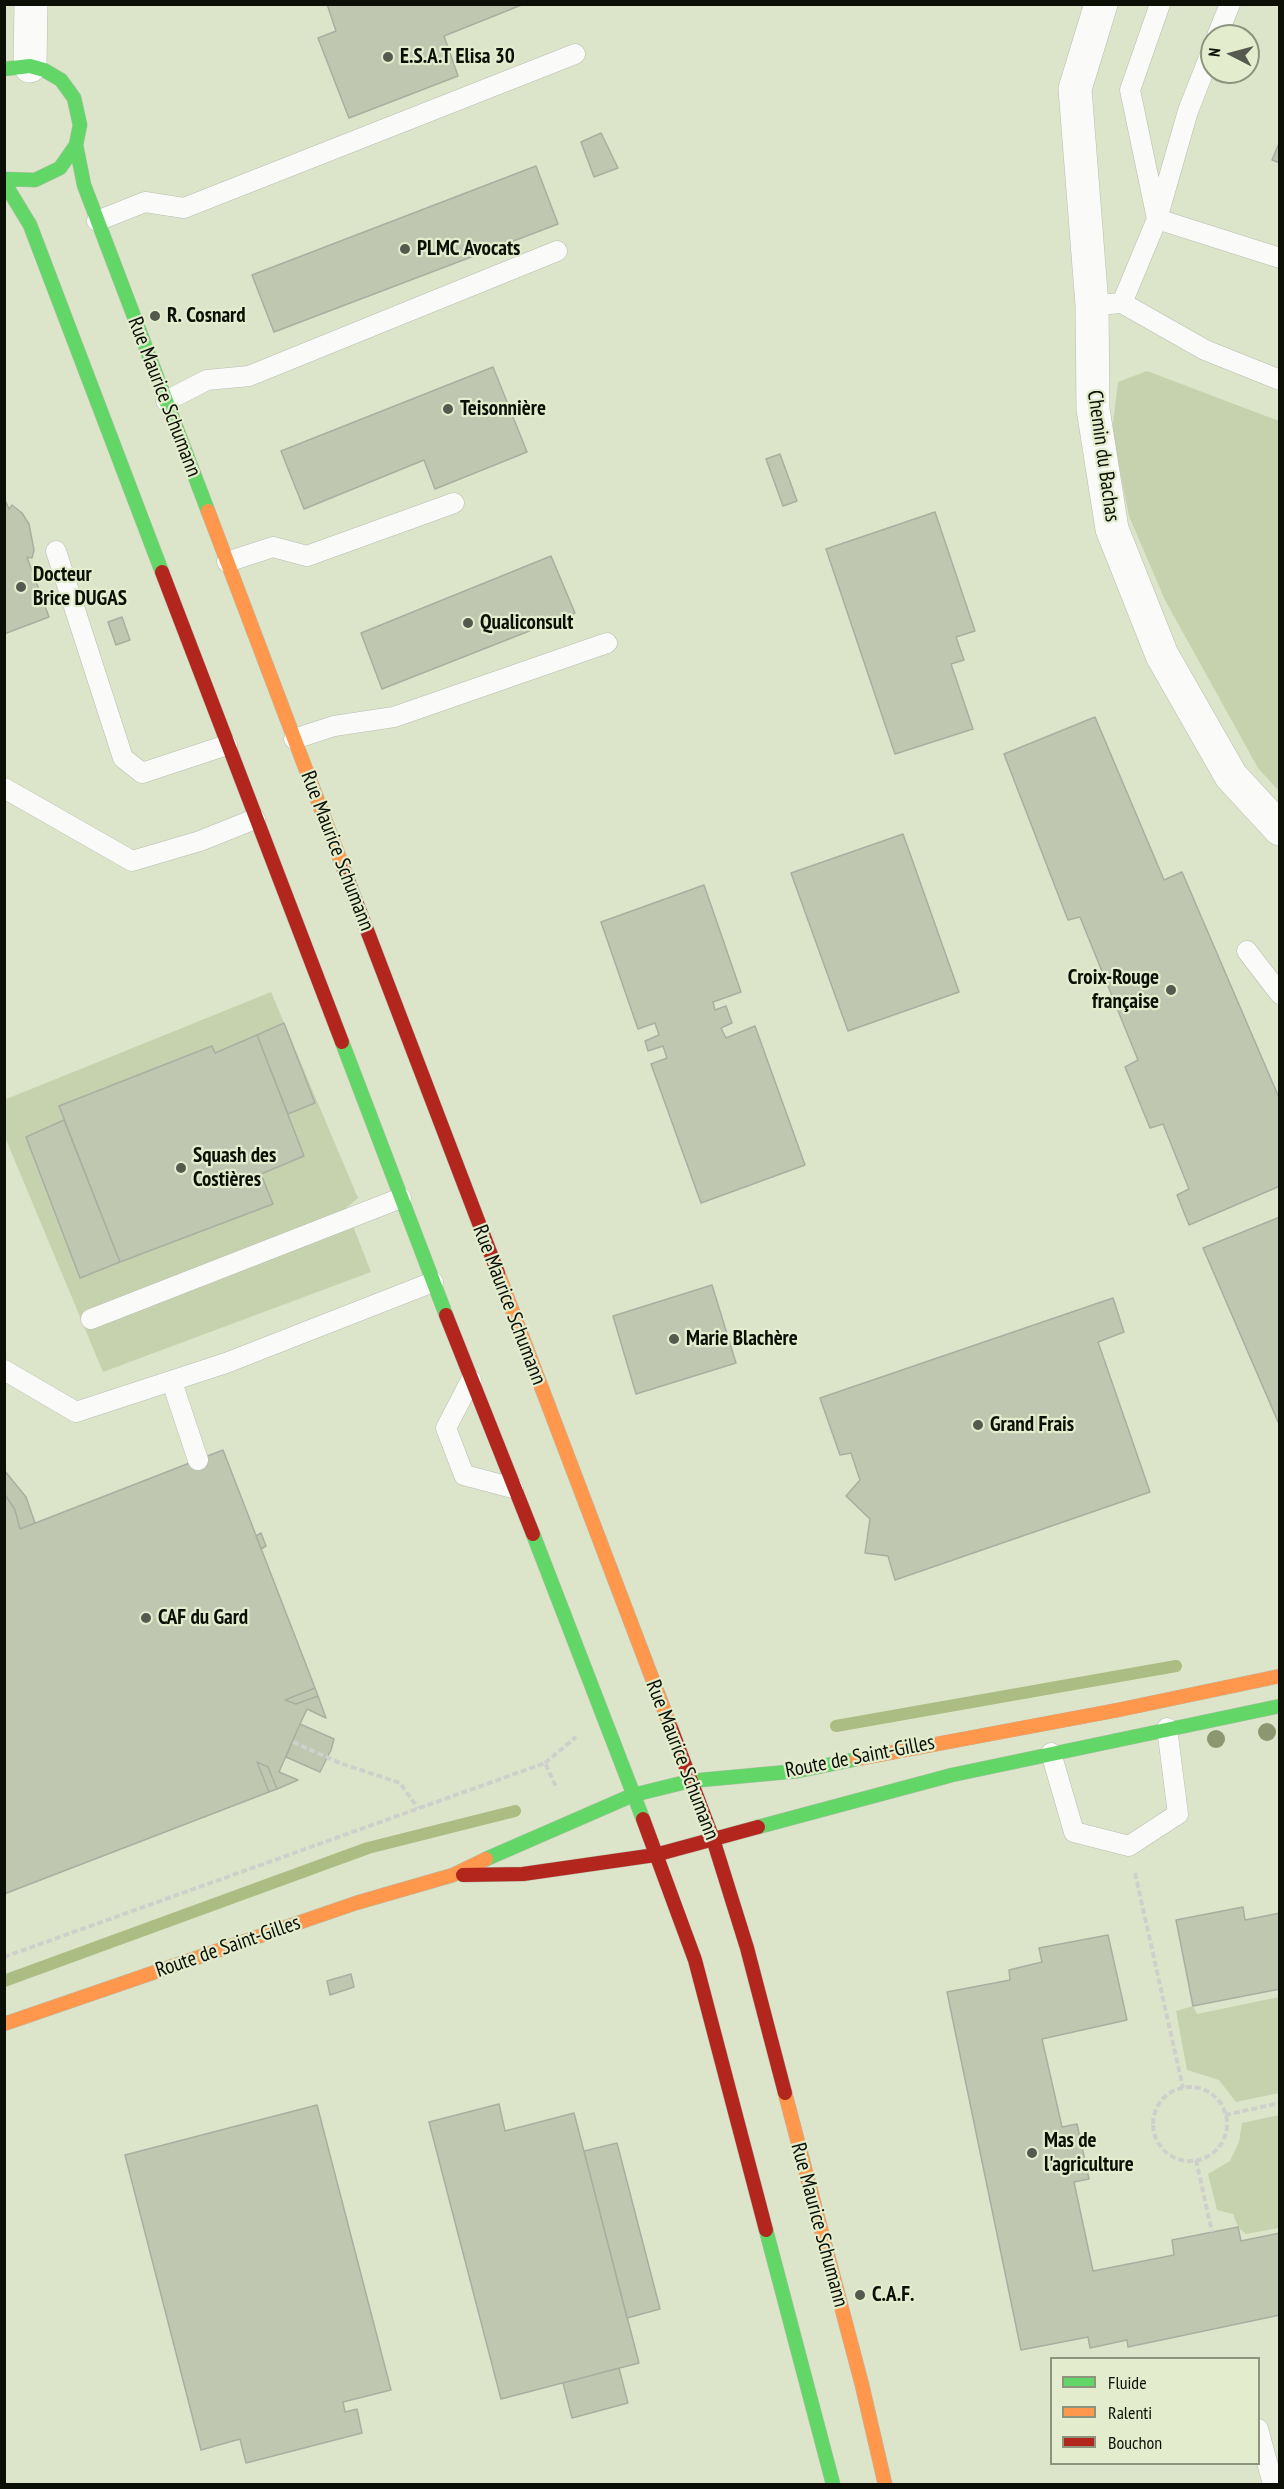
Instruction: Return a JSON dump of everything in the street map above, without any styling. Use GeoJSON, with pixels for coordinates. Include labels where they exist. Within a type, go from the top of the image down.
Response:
{"type":"FeatureCollection","features":[{"type":"Feature","properties":{"kind":"main road","name":"Rue Maurice Schumann"},"geometry":{"type":"LineString","coordinates":[[17,68],[44,70],[61,80],[78,108],[80,125],[76,145],[84,185],[713,1839],[751,1965],[862,2385],[885,2484]]}},
{"type":"Feature","properties":{"kind":"main road"},"geometry":{"type":"LineString","coordinates":[[76,145],[62,165],[51,174],[35,180],[4,181],[30,225],[433,1282],[513,1488],[607,1719],[695,1960],[833,2484]]}},
{"type":"Feature","properties":{"kind":"main road","name":"Route de Saint-Gilles"},"geometry":{"type":"LineString","coordinates":[[4,2024],[356,1903],[453,1875],[512,1846],[575,1822],[633,1795],[690,1781],[798,1771],[938,1742],[1118,1710],[1280,1676]]}},
{"type":"Feature","properties":{"kind":"main road","name":"Route de Saint-Gilles"},"geometry":{"type":"LineString","coordinates":[[453,1875],[523,1874],[655,1855],[952,1775],[1280,1706]]}},
{"type":"Feature","properties":{"kind":"street"},"geometry":{"type":"LineString","coordinates":[[17,68],[31,4]]}},
{"type":"Feature","properties":{"kind":"street","name":"Chemin du Bachas"},"geometry":{"type":"LineString","coordinates":[[1101,4],[1075,89],[1107,304],[1093,409],[1112,529],[1162,655],[1231,776],[1280,829]]}},
{"type":"Feature","properties":{"kind":"lane"},"geometry":{"type":"LineString","coordinates":[[1157,219],[1130,90],[1160,4]]}},
{"type":"Feature","properties":{"kind":"lane"},"geometry":{"type":"LineString","coordinates":[[1222,24],[1230,4]]}},
{"type":"Feature","properties":{"kind":"lane"},"geometry":{"type":"LineString","coordinates":[[98,221],[145,202],[184,208],[575,54]]}},
{"type":"Feature","properties":{"kind":"lane"},"geometry":{"type":"LineString","coordinates":[[1200,80],[1188,111],[1157,219],[1107,304],[1204,350],[1280,380]]}},
{"type":"Feature","properties":{"kind":"lane"},"geometry":{"type":"LineString","coordinates":[[1157,219],[1280,258]]}},
{"type":"Feature","properties":{"kind":"lane"},"geometry":{"type":"LineString","coordinates":[[166,401],[207,380],[249,376],[557,251]]}},
{"type":"Feature","properties":{"kind":"lane"},"geometry":{"type":"LineString","coordinates":[[227,562],[273,547],[307,556],[453,503]]}},
{"type":"Feature","properties":{"kind":"lane"},"geometry":{"type":"LineString","coordinates":[[56,551],[123,758],[142,773],[227,745]]}},
{"type":"Feature","properties":{"kind":"lane"},"geometry":{"type":"LineString","coordinates":[[294,739],[334,726],[394,717],[607,643]]}},
{"type":"Feature","properties":{"kind":"lane"},"geometry":{"type":"LineString","coordinates":[[4,788],[132,861],[200,841],[255,819]]}},
{"type":"Feature","properties":{"kind":"lane"},"geometry":{"type":"LineString","coordinates":[[1247,951],[1280,994]]}},
{"type":"Feature","properties":{"kind":"lane"},"geometry":{"type":"LineString","coordinates":[[91,1319],[401,1198]]}},
{"type":"Feature","properties":{"kind":"lane"},"geometry":{"type":"LineString","coordinates":[[4,1370],[76,1412],[172,1382],[433,1282]]}},
{"type":"Feature","properties":{"kind":"lane"},"geometry":{"type":"LineString","coordinates":[[471,1380],[446,1428],[464,1475],[513,1488]]}},
{"type":"Feature","properties":{"kind":"lane"},"geometry":{"type":"LineString","coordinates":[[172,1382],[198,1460]]}},
{"type":"Feature","properties":{"kind":"lane"},"geometry":{"type":"LineString","coordinates":[[1051,1753],[1074,1832],[1129,1846],[1178,1814],[1167,1728]]}},
{"type":"Feature","properties":{"kind":"lane"},"geometry":{"type":"LineString","coordinates":[[1260,2435],[1273,2484]]}},
{"type":"Feature","properties":{"kind":"path"},"geometry":{"type":"LineString","coordinates":[[4,1957],[544,1763],[585,1729]]}},
{"type":"Feature","properties":{"kind":"path"},"geometry":{"type":"LineString","coordinates":[[293,1742],[340,1763],[400,1783],[418,1808]]}},
{"type":"Feature","properties":{"kind":"path"},"geometry":{"type":"LineString","coordinates":[[544,1763],[559,1793]]}},
{"type":"Feature","properties":{"kind":"path"},"geometry":{"type":"LineString","coordinates":[[1129,1846],[1184,2088]]}},
{"type":"Feature","properties":{"kind":"path"},"geometry":{"type":"LineString","coordinates":[[1184,2088],[1196,2088],[1207,2092],[1217,2099],[1225,2115],[1225,2134],[1220,2145],[1212,2154],[1196,2160],[1177,2159],[1167,2153],[1154,2133],[1152,2121],[1162,2099],[1172,2091],[1184,2088]]}},
{"type":"Feature","properties":{"kind":"path"},"geometry":{"type":"LineString","coordinates":[[1225,2115],[1280,2103]]}},
{"type":"Feature","properties":{"kind":"path"},"geometry":{"type":"LineString","coordinates":[[1196,2160],[1212,2232]]}},
{"type":"Feature","properties":{"kind":"shaded area"},"geometry":{"type":"Polygon","coordinates":[[[5,5],[1279,5],[1279,2484],[5,2484],[5,5]]]}},
{"type":"Feature","properties":{"kind":"shaded area"},"geometry":{"type":"Polygon","coordinates":[[[1147,371],[1279,421],[1279,791],[1258,768],[1165,600],[1129,516],[1112,431],[1118,382],[1147,371]]]}},
{"type":"Feature","properties":{"kind":"shaded area","name":"Squash des Costières"},"geometry":{"type":"Polygon","coordinates":[[[271,992],[358,1198],[346,1208],[371,1272],[103,1372],[5,1137],[4,1100],[271,992]]]}},
{"type":"Feature","properties":{"kind":"shaded area"},"geometry":{"type":"Polygon","coordinates":[[[1279,1997],[1279,2093],[1236,2102],[1219,2080],[1187,2070],[1176,2011],[1193,2006],[1197,2014],[1279,1997]]]}},
{"type":"Feature","properties":{"kind":"shaded area"},"geometry":{"type":"Polygon","coordinates":[[[1279,2115],[1279,2228],[1246,2234],[1238,2227],[1233,2214],[1217,2210],[1208,2174],[1230,2161],[1239,2142],[1242,2123],[1279,2115]]]}},
{"type":"Feature","properties":{"kind":"building","name":"E.S.A.T Elisa 30"},"geometry":{"type":"Polygon","coordinates":[[[327,4],[524,4],[444,36],[458,76],[349,118],[318,38],[336,31],[327,4]]]}},
{"type":"Feature","properties":{"kind":"building"},"geometry":{"type":"Polygon","coordinates":[[[601,133],[618,168],[594,177],[581,142],[601,133]]]}},
{"type":"Feature","properties":{"kind":"building"},"geometry":{"type":"Polygon","coordinates":[[[1280,141],[1280,163],[1272,160],[1280,141]]]}},
{"type":"Feature","properties":{"kind":"building","name":"PLMC Avocats"},"geometry":{"type":"Polygon","coordinates":[[[536,166],[558,224],[274,332],[252,275],[536,166]]]}},
{"type":"Feature","properties":{"kind":"building","name":"Teisonnière"},"geometry":{"type":"Polygon","coordinates":[[[493,367],[527,452],[435,489],[424,460],[304,509],[281,451],[493,367]]]}},
{"type":"Feature","properties":{"kind":"building"},"geometry":{"type":"Polygon","coordinates":[[[780,454],[797,501],[783,506],[766,459],[780,454]]]}},
{"type":"Feature","properties":{"kind":"building","name":"Docteur Brice DUGAS"},"geometry":{"type":"Polygon","coordinates":[[[4,498],[9,509],[12,505],[22,513],[29,524],[34,550],[32,558],[27,557],[49,617],[4,634],[4,498]]]}},
{"type":"Feature","properties":{"kind":"building"},"geometry":{"type":"Polygon","coordinates":[[[935,512],[975,631],[956,637],[964,660],[951,664],[973,729],[895,754],[826,549],[935,512]]]}},
{"type":"Feature","properties":{"kind":"building","name":"Qualiconsult"},"geometry":{"type":"Polygon","coordinates":[[[551,556],[575,613],[382,689],[361,633],[551,556]]]}},
{"type":"Feature","properties":{"kind":"building"},"geometry":{"type":"Polygon","coordinates":[[[122,617],[130,640],[116,645],[108,622],[122,617]]]}},
{"type":"Feature","properties":{"kind":"building","name":"Croix-Rouge française"},"geometry":{"type":"Polygon","coordinates":[[[1095,717],[1164,880],[1182,872],[1280,1100],[1280,1186],[1189,1225],[1177,1195],[1189,1189],[1163,1124],[1150,1128],[1125,1067],[1138,1060],[1080,917],[1068,920],[1004,754],[1095,717]]]}},
{"type":"Feature","properties":{"kind":"building"},"geometry":{"type":"Polygon","coordinates":[[[903,834],[959,992],[848,1031],[791,873],[903,834]]]}},
{"type":"Feature","properties":{"kind":"building"},"geometry":{"type":"Polygon","coordinates":[[[704,885],[741,992],[713,1002],[715,1010],[726,1006],[732,1023],[721,1028],[726,1038],[755,1026],[805,1165],[701,1203],[651,1064],[667,1058],[663,1046],[648,1051],[645,1041],[659,1035],[655,1023],[638,1029],[601,922],[704,885]]]}},
{"type":"Feature","properties":{"kind":"building"},"geometry":{"type":"Polygon","coordinates":[[[284,1023],[315,1103],[288,1114],[257,1035],[284,1023]]]}},
{"type":"Feature","properties":{"kind":"building"},"geometry":{"type":"Polygon","coordinates":[[[257,1035],[304,1156],[261,1174],[273,1204],[120,1262],[59,1106],[212,1046],[215,1053],[257,1035]]]}},
{"type":"Feature","properties":{"kind":"building"},"geometry":{"type":"Polygon","coordinates":[[[64,1120],[120,1262],[80,1278],[26,1137],[64,1120]]]}},
{"type":"Feature","properties":{"kind":"building"},"geometry":{"type":"Polygon","coordinates":[[[1280,1217],[1280,1424],[1279,1424],[1203,1248],[1280,1217]]]}},
{"type":"Feature","properties":{"kind":"building","name":"Marie Blachère"},"geometry":{"type":"Polygon","coordinates":[[[712,1285],[736,1363],[636,1394],[613,1316],[712,1285]]]}},
{"type":"Feature","properties":{"kind":"building","name":"Grand Frais"},"geometry":{"type":"Polygon","coordinates":[[[1113,1298],[1124,1332],[1098,1342],[1150,1492],[895,1580],[888,1556],[865,1553],[870,1519],[846,1496],[860,1480],[851,1453],[840,1455],[820,1398],[1113,1298]]]}},
{"type":"Feature","properties":{"kind":"building","name":"CAF du Gard"},"geometry":{"type":"Polygon","coordinates":[[[223,1450],[315,1688],[285,1700],[296,1704],[318,1696],[326,1718],[307,1709],[300,1724],[279,1772],[298,1780],[277,1789],[268,1767],[257,1762],[269,1792],[4,1894],[4,1493],[15,1510],[20,1529],[223,1450]]]}},
{"type":"Feature","properties":{"kind":"building"},"geometry":{"type":"Polygon","coordinates":[[[4,1470],[26,1497],[35,1523],[20,1529],[15,1510],[4,1493],[4,1470]]]}},
{"type":"Feature","properties":{"kind":"building"},"geometry":{"type":"Polygon","coordinates":[[[261,1533],[266,1546],[261,1549],[256,1536],[261,1533]]]}},
{"type":"Feature","properties":{"kind":"building"},"geometry":{"type":"Polygon","coordinates":[[[315,1688],[318,1696],[296,1704],[285,1700],[315,1688]]]}},
{"type":"Feature","properties":{"kind":"building"},"geometry":{"type":"Polygon","coordinates":[[[300,1724],[334,1739],[320,1772],[286,1757],[300,1724]]]}},
{"type":"Feature","properties":{"kind":"building"},"geometry":{"type":"Polygon","coordinates":[[[257,1762],[268,1767],[277,1789],[269,1792],[257,1762]]]}},
{"type":"Feature","properties":{"kind":"building"},"geometry":{"type":"Polygon","coordinates":[[[1243,1907],[1245,1920],[1280,1913],[1280,1989],[1193,2006],[1176,1920],[1243,1907]]]}},
{"type":"Feature","properties":{"kind":"building","name":"Mas de l'agriculture"},"geometry":{"type":"Polygon","coordinates":[[[1108,1935],[1127,2020],[1042,2039],[1062,2127],[1077,2124],[1089,2179],[1074,2182],[1093,2271],[1174,2255],[1172,2240],[1238,2227],[1241,2241],[1280,2233],[1280,2315],[1128,2347],[1127,2340],[1090,2348],[1088,2337],[1021,2350],[947,1992],[1010,1980],[1009,1970],[1042,1962],[1039,1948],[1108,1935]]]}},
{"type":"Feature","properties":{"kind":"building"},"geometry":{"type":"Polygon","coordinates":[[[351,1974],[354,1987],[330,1995],[327,1981],[351,1974]]]}},
{"type":"Feature","properties":{"kind":"building"},"geometry":{"type":"Polygon","coordinates":[[[499,2104],[505,2131],[574,2113],[639,2363],[501,2399],[429,2122],[499,2104]]]}},
{"type":"Feature","properties":{"kind":"building"},"geometry":{"type":"Polygon","coordinates":[[[317,2105],[391,2390],[343,2402],[345,2412],[357,2409],[362,2433],[246,2463],[240,2439],[201,2450],[125,2155],[317,2105]]]}},
{"type":"Feature","properties":{"kind":"building"},"geometry":{"type":"Polygon","coordinates":[[[617,2143],[660,2309],[627,2318],[584,2151],[617,2143]]]}},
{"type":"Feature","properties":{"kind":"building"},"geometry":{"type":"Polygon","coordinates":[[[619,2368],[628,2403],[572,2418],[563,2383],[619,2368]]]}},
{"type":"Feature","properties":{"kind":"waterway"},"geometry":{"type":"LineString","coordinates":[[836,1726],[1176,1666]]}},
{"type":"Feature","properties":{"kind":"waterway"},"geometry":{"type":"LineString","coordinates":[[4,1981],[368,1848],[515,1811]]}},
{"type":"Feature","properties":{"kind":"traffic: fast"},"geometry":{"type":"LineString","coordinates":[[4,69],[30,66],[44,70],[61,80],[74,98],[80,125],[76,145],[60,168],[35,180],[4,179]]}},
{"type":"Feature","properties":{"kind":"traffic: fast"},"geometry":{"type":"LineString","coordinates":[[76,145],[84,185],[208,511]]}},
{"type":"Feature","properties":{"kind":"traffic: fast"},"geometry":{"type":"LineString","coordinates":[[4,182],[30,225],[162,572]]}},
{"type":"Feature","properties":{"kind":"traffic: fast"},"geometry":{"type":"LineString","coordinates":[[342,1042],[446,1315]]}},
{"type":"Feature","properties":{"kind":"traffic: fast"},"geometry":{"type":"LineString","coordinates":[[533,1534],[643,1819]]}},
{"type":"Feature","properties":{"kind":"traffic: fast"},"geometry":{"type":"LineString","coordinates":[[758,1827],[952,1775],[1280,1706]]}},
{"type":"Feature","properties":{"kind":"traffic: fast"},"geometry":{"type":"LineString","coordinates":[[486,1859],[633,1795],[690,1781],[798,1771],[857,1759]]}},
{"type":"Feature","properties":{"kind":"traffic: fast"},"geometry":{"type":"LineString","coordinates":[[766,2230],[833,2484]]}},
{"type":"Feature","properties":{"kind":"traffic: slow"},"geometry":{"type":"LineString","coordinates":[[208,511],[344,870]]}},
{"type":"Feature","properties":{"kind":"traffic: slow"},"geometry":{"type":"LineString","coordinates":[[498,1273],[671,1728]]}},
{"type":"Feature","properties":{"kind":"traffic: slow"},"geometry":{"type":"LineString","coordinates":[[857,1759],[1118,1710],[1280,1676]]}},
{"type":"Feature","properties":{"kind":"traffic: slow"},"geometry":{"type":"LineString","coordinates":[[4,2024],[356,1903],[453,1875],[486,1859]]}},
{"type":"Feature","properties":{"kind":"traffic: slow"},"geometry":{"type":"LineString","coordinates":[[785,2093],[862,2385],[885,2484]]}},
{"type":"Feature","properties":{"kind":"traffic: jam"},"geometry":{"type":"LineString","coordinates":[[162,572],[342,1042]]}},
{"type":"Feature","properties":{"kind":"traffic: jam"},"geometry":{"type":"LineString","coordinates":[[344,870],[498,1273]]}},
{"type":"Feature","properties":{"kind":"traffic: jam"},"geometry":{"type":"LineString","coordinates":[[446,1315],[533,1534]]}},
{"type":"Feature","properties":{"kind":"traffic: jam"},"geometry":{"type":"LineString","coordinates":[[671,1728],[713,1839],[747,1948],[785,2093]]}},
{"type":"Feature","properties":{"kind":"traffic: jam"},"geometry":{"type":"LineString","coordinates":[[643,1819],[695,1960],[766,2230]]}},
{"type":"Feature","properties":{"kind":"traffic: jam"},"geometry":{"type":"LineString","coordinates":[[463,1875],[523,1874],[655,1855],[758,1827]]}},
{"type":"Feature","properties":{"kind":"place","name":"E.S.A.T Elisa 30"},"geometry":{"type":"Point","coordinates":[388,57]}},
{"type":"Feature","properties":{"kind":"place","name":"PLMC Avocats"},"geometry":{"type":"Point","coordinates":[405,249]}},
{"type":"Feature","properties":{"kind":"place","name":"R. Cosnard"},"geometry":{"type":"Point","coordinates":[155,316]}},
{"type":"Feature","properties":{"kind":"place","name":"Teisonnière"},"geometry":{"type":"Point","coordinates":[448,409]}},
{"type":"Feature","properties":{"kind":"place","name":"Docteur Brice DUGAS"},"geometry":{"type":"Point","coordinates":[21,587]}},
{"type":"Feature","properties":{"kind":"place","name":"Qualiconsult"},"geometry":{"type":"Point","coordinates":[468,623]}},
{"type":"Feature","properties":{"kind":"place","name":"Croix-Rouge française"},"geometry":{"type":"Point","coordinates":[1171,990]}},
{"type":"Feature","properties":{"kind":"place","name":"Squash des Costières"},"geometry":{"type":"Point","coordinates":[181,1168]}},
{"type":"Feature","properties":{"kind":"place","name":"Marie Blachère"},"geometry":{"type":"Point","coordinates":[674,1339]}},
{"type":"Feature","properties":{"kind":"place","name":"Grand Frais"},"geometry":{"type":"Point","coordinates":[978,1425]}},
{"type":"Feature","properties":{"kind":"place","name":"CAF du Gard"},"geometry":{"type":"Point","coordinates":[146,1618]}},
{"type":"Feature","properties":{"kind":"place","name":"Mas de l'agriculture"},"geometry":{"type":"Point","coordinates":[1032,2153]}},
{"type":"Feature","properties":{"kind":"place","name":"C.A.F."},"geometry":{"type":"Point","coordinates":[860,2295]}}]}
